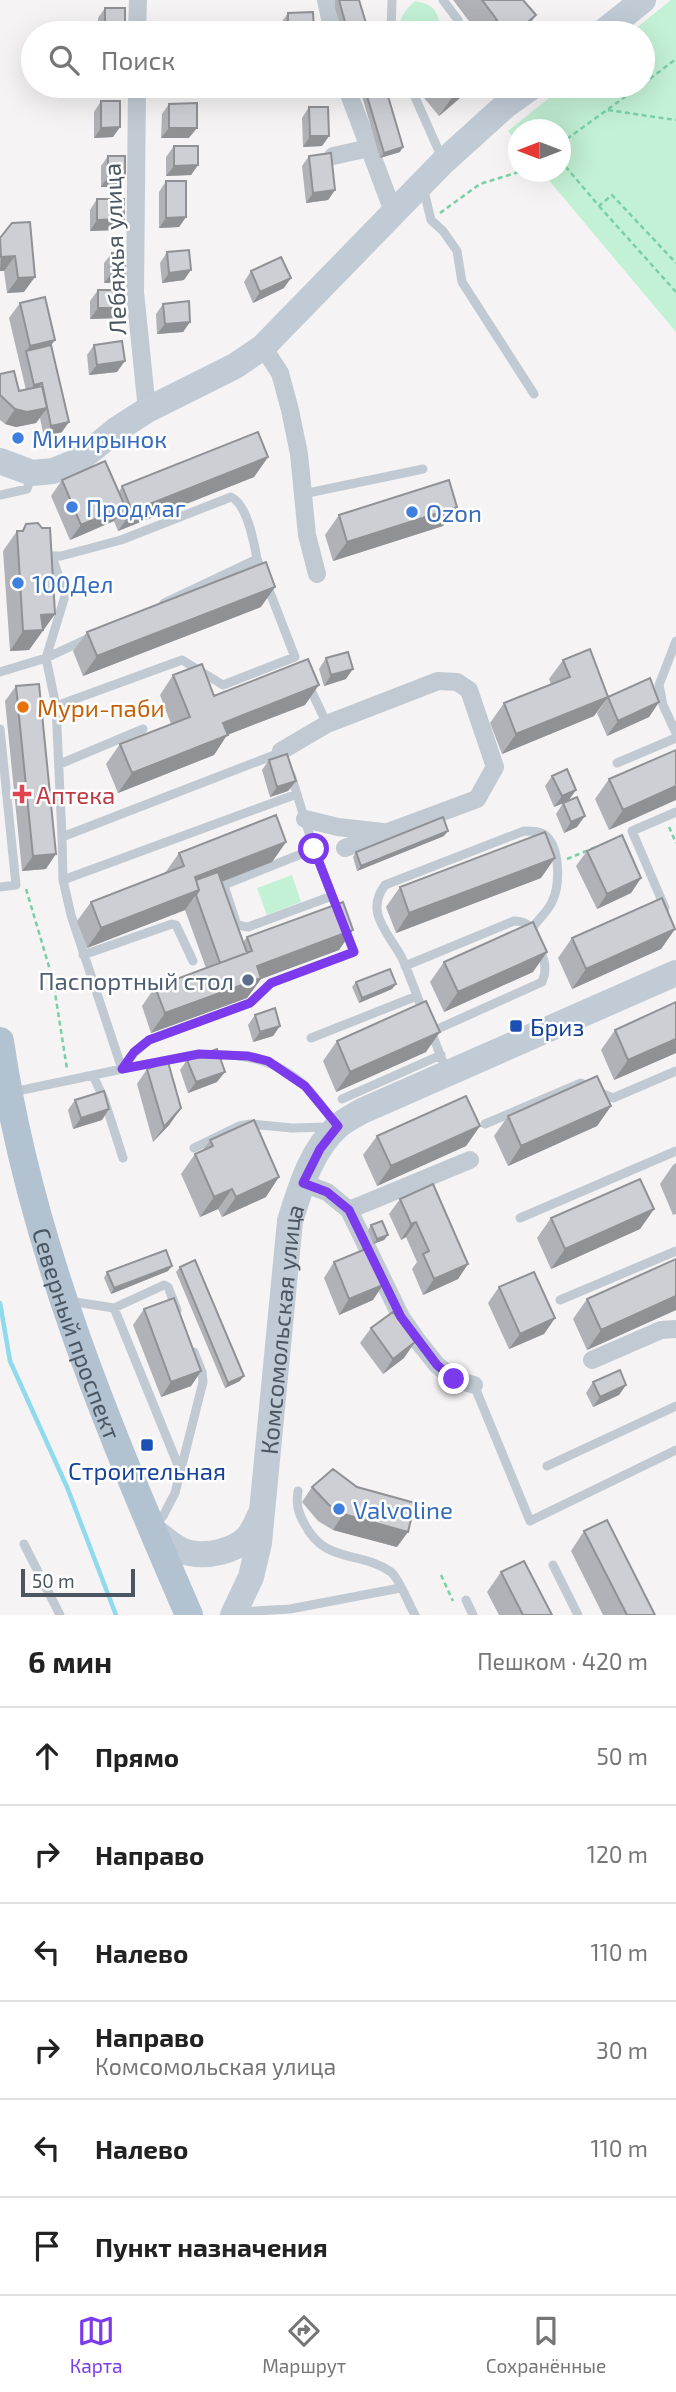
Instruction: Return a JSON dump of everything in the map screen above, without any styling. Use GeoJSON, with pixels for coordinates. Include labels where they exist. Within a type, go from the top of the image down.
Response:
{"type":"FeatureCollection","features":[{"type":"Feature","properties":{"kind":"main road"},"geometry":{"type":"LineString","coordinates":[[617,21],[643,0]]}},
{"type":"Feature","properties":{"kind":"main road"},"geometry":{"type":"LineString","coordinates":[[0,461],[32,473],[53,471],[78,461],[116,430],[147,410],[235,366],[263,347],[443,162],[516,98]]}},
{"type":"Feature","properties":{"kind":"main road","name":"Комсомольская улица"},"geometry":{"type":"LineString","coordinates":[[234,1614],[251,1577],[259,1543],[290,1222],[303,1183],[320,1149],[338,1126],[444,1064],[676,974]]}},
{"type":"Feature","properties":{"kind":"main road","name":"Северный проспект"},"geometry":{"type":"LineString","coordinates":[[0,1041],[27,1181],[62,1300],[189,1615]]}},
{"type":"Feature","properties":{"kind":"main road"},"geometry":{"type":"LineString","coordinates":[[152,1528],[181,1550],[191,1554],[213,1553],[232,1548],[248,1537],[261,1512]]}},
{"type":"Feature","properties":{"kind":"street"},"geometry":{"type":"LineString","coordinates":[[137,21],[138,0]]}},
{"type":"Feature","properties":{"kind":"street"},"geometry":{"type":"LineString","coordinates":[[326,0],[330,21]]}},
{"type":"Feature","properties":{"kind":"street","name":"Лебяжья улица"},"geometry":{"type":"LineString","coordinates":[[136,98],[135,292],[147,410]]}},
{"type":"Feature","properties":{"kind":"street"},"geometry":{"type":"LineString","coordinates":[[350,98],[394,214]]}},
{"type":"Feature","properties":{"kind":"street"},"geometry":{"type":"LineString","coordinates":[[333,156],[369,148]]}},
{"type":"Feature","properties":{"kind":"street"},"geometry":{"type":"LineString","coordinates":[[117,346],[141,344]]}},
{"type":"Feature","properties":{"kind":"street"},"geometry":{"type":"LineString","coordinates":[[263,347],[280,373],[290,410],[299,454],[307,535],[317,574]]}},
{"type":"Feature","properties":{"kind":"street"},"geometry":{"type":"LineString","coordinates":[[281,751],[327,724],[438,681],[457,682],[469,690],[495,767],[477,799],[345,848]]}},
{"type":"Feature","properties":{"kind":"street"},"geometry":{"type":"LineString","coordinates":[[305,819],[338,827],[386,832]]}},
{"type":"Feature","properties":{"kind":"street"},"geometry":{"type":"LineString","coordinates":[[349,1210],[470,1160]]}},
{"type":"Feature","properties":{"kind":"street"},"geometry":{"type":"LineString","coordinates":[[303,1183],[327,1192],[349,1210],[401,1317],[417,1340],[437,1365],[454,1379],[474,1385]]}},
{"type":"Feature","properties":{"kind":"street"},"geometry":{"type":"LineString","coordinates":[[592,1360],[661,1330],[676,1329]]}},
{"type":"Feature","properties":{"kind":"lane"},"geometry":{"type":"LineString","coordinates":[[392,21],[393,0]]}},
{"type":"Feature","properties":{"kind":"lane"},"geometry":{"type":"LineString","coordinates":[[443,0],[458,21]]}},
{"type":"Feature","properties":{"kind":"lane"},"geometry":{"type":"LineString","coordinates":[[509,0],[527,21]]}},
{"type":"Feature","properties":{"kind":"lane"},"geometry":{"type":"LineString","coordinates":[[415,98],[443,162]]}},
{"type":"Feature","properties":{"kind":"lane"},"geometry":{"type":"LineString","coordinates":[[422,186],[431,220],[457,251],[462,282],[534,394]]}},
{"type":"Feature","properties":{"kind":"lane"},"geometry":{"type":"LineString","coordinates":[[301,495],[423,469]]}},
{"type":"Feature","properties":{"kind":"lane"},"geometry":{"type":"LineString","coordinates":[[0,495],[27,489],[32,473]]}},
{"type":"Feature","properties":{"kind":"lane"},"geometry":{"type":"LineString","coordinates":[[122,1069],[83,955],[63,880],[56,706],[46,658],[65,596],[52,556],[121,540],[231,497],[239,503],[252,534],[257,559],[300,668]]}},
{"type":"Feature","properties":{"kind":"lane"},"geometry":{"type":"LineString","coordinates":[[158,606],[257,559]]}},
{"type":"Feature","properties":{"kind":"lane"},"geometry":{"type":"LineString","coordinates":[[0,672],[46,658],[96,635]]}},
{"type":"Feature","properties":{"kind":"lane"},"geometry":{"type":"LineString","coordinates":[[617,763],[676,736],[663,705],[659,685],[676,641]]}},
{"type":"Feature","properties":{"kind":"lane"},"geometry":{"type":"LineString","coordinates":[[56,706],[182,660],[223,685],[295,657]]}},
{"type":"Feature","properties":{"kind":"lane"},"geometry":{"type":"LineString","coordinates":[[306,679],[327,724]]}},
{"type":"Feature","properties":{"kind":"lane"},"geometry":{"type":"LineString","coordinates":[[0,729],[16,885],[0,887]]}},
{"type":"Feature","properties":{"kind":"lane"},"geometry":{"type":"LineString","coordinates":[[60,764],[143,729]]}},
{"type":"Feature","properties":{"kind":"lane"},"geometry":{"type":"LineString","coordinates":[[62,837],[281,751],[314,849],[354,952],[271,983],[250,1003],[149,1040],[134,1052],[122,1069]]}},
{"type":"Feature","properties":{"kind":"lane"},"geometry":{"type":"LineString","coordinates":[[63,880],[297,793]]}},
{"type":"Feature","properties":{"kind":"lane"},"geometry":{"type":"LineString","coordinates":[[671,920],[632,831],[676,812]]}},
{"type":"Feature","properties":{"kind":"lane"},"geometry":{"type":"LineString","coordinates":[[342,1099],[444,1064],[405,966],[380,920],[376,907],[377,895],[385,885],[524,831],[537,831],[549,839],[558,863],[559,884],[552,904],[532,928]]}},
{"type":"Feature","properties":{"kind":"lane"},"geometry":{"type":"LineString","coordinates":[[314,849],[226,884],[225,889],[237,925],[247,927],[332,896]]}},
{"type":"Feature","properties":{"kind":"lane"},"geometry":{"type":"LineString","coordinates":[[405,966],[514,921],[523,921],[532,928],[545,963],[542,982],[431,1032]]}},
{"type":"Feature","properties":{"kind":"lane"},"geometry":{"type":"LineString","coordinates":[[83,955],[172,924],[181,932],[192,961]]}},
{"type":"Feature","properties":{"kind":"lane"},"geometry":{"type":"LineString","coordinates":[[311,1038],[417,996]]}},
{"type":"Feature","properties":{"kind":"lane"},"geometry":{"type":"LineString","coordinates":[[8,1093],[199,1054],[248,1056],[268,1061],[305,1086],[338,1126]]}},
{"type":"Feature","properties":{"kind":"lane"},"geometry":{"type":"LineString","coordinates":[[485,1124],[581,1083],[612,1098],[676,1071]]}},
{"type":"Feature","properties":{"kind":"lane"},"geometry":{"type":"LineString","coordinates":[[93,1075],[104,1099],[123,1158]]}},
{"type":"Feature","properties":{"kind":"lane"},"geometry":{"type":"LineString","coordinates":[[194,1147],[239,1126],[250,1124],[292,1128],[338,1126]]}},
{"type":"Feature","properties":{"kind":"lane"},"geometry":{"type":"LineString","coordinates":[[520,1218],[676,1151]]}},
{"type":"Feature","properties":{"kind":"lane"},"geometry":{"type":"LineString","coordinates":[[560,1300],[676,1251]]}},
{"type":"Feature","properties":{"kind":"lane"},"geometry":{"type":"LineString","coordinates":[[62,1300],[114,1308],[164,1285],[168,1287],[183,1323]]}},
{"type":"Feature","properties":{"kind":"lane"},"geometry":{"type":"LineString","coordinates":[[114,1308],[180,1470]]}},
{"type":"Feature","properties":{"kind":"lane"},"geometry":{"type":"LineString","coordinates":[[152,1528],[163,1516],[175,1493],[203,1382],[202,1372],[192,1348]]}},
{"type":"Feature","properties":{"kind":"lane"},"geometry":{"type":"LineString","coordinates":[[474,1385],[530,1521],[676,1450]]}},
{"type":"Feature","properties":{"kind":"lane"},"geometry":{"type":"LineString","coordinates":[[547,1466],[676,1405]]}},
{"type":"Feature","properties":{"kind":"lane"},"geometry":{"type":"LineString","coordinates":[[298,1491],[296,1503],[299,1514],[311,1536],[320,1545],[334,1552],[395,1575],[415,1615]]}},
{"type":"Feature","properties":{"kind":"lane"},"geometry":{"type":"LineString","coordinates":[[24,1544],[60,1615]]}},
{"type":"Feature","properties":{"kind":"lane"},"geometry":{"type":"LineString","coordinates":[[552,1565],[578,1615]]}},
{"type":"Feature","properties":{"kind":"lane"},"geometry":{"type":"LineString","coordinates":[[234,1614],[290,1609],[400,1588]]}},
{"type":"Feature","properties":{"kind":"lane"},"geometry":{"type":"LineString","coordinates":[[466,1600],[473,1615]]}},
{"type":"Feature","properties":{"kind":"path"},"geometry":{"type":"LineString","coordinates":[[655,75],[676,60]]}},
{"type":"Feature","properties":{"kind":"path"},"geometry":{"type":"LineString","coordinates":[[571,137],[624,98]]}},
{"type":"Feature","properties":{"kind":"path"},"geometry":{"type":"LineString","coordinates":[[608,110],[676,120]]}},
{"type":"Feature","properties":{"kind":"path"},"geometry":{"type":"LineString","coordinates":[[571,172],[676,292]]}},
{"type":"Feature","properties":{"kind":"path"},"geometry":{"type":"LineString","coordinates":[[431,220],[480,184],[508,175]]}},
{"type":"Feature","properties":{"kind":"path"},"geometry":{"type":"LineString","coordinates":[[599,206],[612,195],[676,263]]}},
{"type":"Feature","properties":{"kind":"path"},"geometry":{"type":"LineString","coordinates":[[665,817],[676,843]]}},
{"type":"Feature","properties":{"kind":"path"},"geometry":{"type":"LineString","coordinates":[[558,863],[632,831]]}},
{"type":"Feature","properties":{"kind":"path"},"geometry":{"type":"LineString","coordinates":[[16,885],[28,890],[52,980],[69,1080]]}},
{"type":"Feature","properties":{"kind":"path"},"geometry":{"type":"LineString","coordinates":[[441,1575],[455,1605]]}},
{"type":"Feature","properties":{"kind":"green space"},"geometry":{"type":"Polygon","coordinates":[[[671,0],[676,0],[676,332],[550,182],[571,182],[571,119],[523,119],[549,98],[655,98],[655,21],[645,21],[671,0]]]}},
{"type":"Feature","properties":{"kind":"green space"},"geometry":{"type":"Polygon","coordinates":[[[415,1],[432,7],[439,21],[401,21],[415,1]]]}},
{"type":"Feature","properties":{"kind":"green space"},"geometry":{"type":"Polygon","coordinates":[[[292,875],[301,902],[267,915],[257,888],[292,875]]]}},
{"type":"Feature","properties":{"kind":"building"},"geometry":{"type":"Polygon","coordinates":[[[339,0],[359,0],[365,21],[345,21],[339,0]]]}},
{"type":"Feature","properties":{"kind":"building"},"geometry":{"type":"Polygon","coordinates":[[[482,0],[523,0],[536,15],[529,21],[497,20],[482,0]]]}},
{"type":"Feature","properties":{"kind":"building"},"geometry":{"type":"Polygon","coordinates":[[[105,8],[125,8],[125,21],[105,21],[105,8]]]}},
{"type":"Feature","properties":{"kind":"building"},"geometry":{"type":"Polygon","coordinates":[[[313,12],[313,21],[288,21],[288,13],[313,12]]]}},
{"type":"Feature","properties":{"kind":"building"},"geometry":{"type":"Polygon","coordinates":[[[368,98],[389,98],[403,147],[384,153],[368,98]]]}},
{"type":"Feature","properties":{"kind":"building"},"geometry":{"type":"Polygon","coordinates":[[[101,101],[120,101],[120,127],[101,128],[101,101]]]}},
{"type":"Feature","properties":{"kind":"building"},"geometry":{"type":"Polygon","coordinates":[[[197,103],[197,128],[169,128],[169,104],[197,103]]]}},
{"type":"Feature","properties":{"kind":"building"},"geometry":{"type":"Polygon","coordinates":[[[309,107],[328,107],[329,136],[310,136],[309,107]]]}},
{"type":"Feature","properties":{"kind":"building"},"geometry":{"type":"Polygon","coordinates":[[[174,146],[198,146],[198,165],[174,166],[174,146]]]}},
{"type":"Feature","properties":{"kind":"building"},"geometry":{"type":"Polygon","coordinates":[[[331,153],[335,190],[313,193],[309,156],[331,153]]]}},
{"type":"Feature","properties":{"kind":"building"},"geometry":{"type":"Polygon","coordinates":[[[108,156],[125,156],[125,177],[108,177],[108,156]]]}},
{"type":"Feature","properties":{"kind":"building"},"geometry":{"type":"Polygon","coordinates":[[[166,181],[186,181],[186,217],[166,218],[166,181]]]}},
{"type":"Feature","properties":{"kind":"building"},"geometry":{"type":"Polygon","coordinates":[[[97,199],[124,199],[124,219],[97,220],[97,199]]]}},
{"type":"Feature","properties":{"kind":"building"},"geometry":{"type":"Polygon","coordinates":[[[30,222],[35,277],[18,278],[15,256],[1,257],[0,238],[12,223],[30,222]]]}},
{"type":"Feature","properties":{"kind":"building"},"geometry":{"type":"Polygon","coordinates":[[[189,250],[191,270],[169,273],[167,252],[189,250]]]}},
{"type":"Feature","properties":{"kind":"building"},"geometry":{"type":"Polygon","coordinates":[[[112,253],[125,253],[125,273],[112,273],[112,253]]]}},
{"type":"Feature","properties":{"kind":"building"},"geometry":{"type":"Polygon","coordinates":[[[281,257],[291,278],[260,292],[251,271],[281,257]]]}},
{"type":"Feature","properties":{"kind":"building"},"geometry":{"type":"Polygon","coordinates":[[[98,290],[125,290],[125,308],[98,308],[98,290]]]}},
{"type":"Feature","properties":{"kind":"building"},"geometry":{"type":"Polygon","coordinates":[[[45,297],[55,340],[30,346],[20,303],[45,297]]]}},
{"type":"Feature","properties":{"kind":"building"},"geometry":{"type":"Polygon","coordinates":[[[189,301],[190,322],[165,324],[163,304],[189,301]]]}},
{"type":"Feature","properties":{"kind":"building"},"geometry":{"type":"Polygon","coordinates":[[[122,341],[125,361],[97,365],[94,345],[122,341]]]}},
{"type":"Feature","properties":{"kind":"building"},"geometry":{"type":"Polygon","coordinates":[[[51,345],[69,422],[51,426],[42,383],[34,385],[26,351],[51,345]]]}},
{"type":"Feature","properties":{"kind":"building"},"geometry":{"type":"Polygon","coordinates":[[[14,371],[19,391],[42,386],[47,408],[27,412],[15,409],[0,395],[0,374],[14,371]]]}},
{"type":"Feature","properties":{"kind":"building"},"geometry":{"type":"Polygon","coordinates":[[[258,432],[268,457],[132,511],[122,486],[258,432]]]}},
{"type":"Feature","properties":{"kind":"building"},"geometry":{"type":"Polygon","coordinates":[[[105,461],[125,506],[81,525],[62,480],[105,461]]]}},
{"type":"Feature","properties":{"kind":"building"},"geometry":{"type":"Polygon","coordinates":[[[449,480],[457,507],[347,542],[339,515],[449,480]]]}},
{"type":"Feature","properties":{"kind":"building"},"geometry":{"type":"Polygon","coordinates":[[[38,523],[42,528],[50,528],[55,614],[41,615],[43,630],[23,631],[17,531],[23,531],[26,524],[38,523]]]}},
{"type":"Feature","properties":{"kind":"building"},"geometry":{"type":"Polygon","coordinates":[[[266,562],[275,587],[97,656],[87,632],[266,562]]]}},
{"type":"Feature","properties":{"kind":"building"},"geometry":{"type":"Polygon","coordinates":[[[590,649],[608,697],[516,734],[504,703],[570,677],[563,660],[590,649]]]}},
{"type":"Feature","properties":{"kind":"building"},"geometry":{"type":"Polygon","coordinates":[[[348,652],[353,669],[331,675],[326,658],[348,652]]]}},
{"type":"Feature","properties":{"kind":"building"},"geometry":{"type":"Polygon","coordinates":[[[308,659],[319,685],[223,723],[228,735],[132,773],[120,744],[190,717],[173,675],[202,664],[214,696],[308,659]]]}},
{"type":"Feature","properties":{"kind":"building"},"geometry":{"type":"Polygon","coordinates":[[[650,678],[659,702],[618,721],[608,697],[650,678]]]}},
{"type":"Feature","properties":{"kind":"building"},"geometry":{"type":"Polygon","coordinates":[[[39,684],[56,854],[33,856],[16,686],[39,684]]]}},
{"type":"Feature","properties":{"kind":"building"},"geometry":{"type":"Polygon","coordinates":[[[676,750],[676,786],[623,810],[609,779],[676,750]]]}},
{"type":"Feature","properties":{"kind":"building"},"geometry":{"type":"Polygon","coordinates":[[[287,754],[296,781],[277,787],[269,760],[287,754]]]}},
{"type":"Feature","properties":{"kind":"building"},"geometry":{"type":"Polygon","coordinates":[[[567,769],[576,790],[562,796],[552,776],[567,769]]]}},
{"type":"Feature","properties":{"kind":"building"},"geometry":{"type":"Polygon","coordinates":[[[577,797],[585,816],[571,822],[563,803],[577,797]]]}},
{"type":"Feature","properties":{"kind":"building"},"geometry":{"type":"Polygon","coordinates":[[[276,815],[286,842],[195,877],[199,890],[101,928],[91,902],[184,866],[179,853],[276,815]]]}},
{"type":"Feature","properties":{"kind":"building"},"geometry":{"type":"Polygon","coordinates":[[[443,817],[448,831],[361,866],[356,852],[443,817]]]}},
{"type":"Feature","properties":{"kind":"building"},"geometry":{"type":"Polygon","coordinates":[[[545,832],[555,858],[409,913],[400,887],[545,832]]]}},
{"type":"Feature","properties":{"kind":"building"},"geometry":{"type":"Polygon","coordinates":[[[622,835],[641,878],[607,894],[587,851],[622,835]]]}},
{"type":"Feature","properties":{"kind":"building"},"geometry":{"type":"Polygon","coordinates":[[[218,872],[247,953],[220,963],[196,895],[199,890],[196,880],[218,872]]]}},
{"type":"Feature","properties":{"kind":"building"},"geometry":{"type":"Polygon","coordinates":[[[662,898],[675,929],[586,969],[572,938],[662,898]]]}},
{"type":"Feature","properties":{"kind":"building"},"geometry":{"type":"Polygon","coordinates":[[[343,902],[353,930],[257,966],[261,978],[165,1013],[155,987],[252,951],[247,937],[343,902]]]}},
{"type":"Feature","properties":{"kind":"building"},"geometry":{"type":"Polygon","coordinates":[[[533,922],[547,952],[458,992],[444,962],[533,922]]]}},
{"type":"Feature","properties":{"kind":"building"},"geometry":{"type":"Polygon","coordinates":[[[390,969],[396,984],[362,998],[356,982],[390,969]]]}},
{"type":"Feature","properties":{"kind":"building"},"geometry":{"type":"Polygon","coordinates":[[[426,1001],[440,1032],[350,1072],[337,1041],[426,1001]]]}},
{"type":"Feature","properties":{"kind":"building"},"geometry":{"type":"Polygon","coordinates":[[[676,1002],[676,1039],[628,1060],[615,1030],[676,1002]]]}},
{"type":"Feature","properties":{"kind":"building"},"geometry":{"type":"Polygon","coordinates":[[[275,1008],[280,1026],[260,1032],[255,1015],[275,1008]]]}},
{"type":"Feature","properties":{"kind":"building"},"geometry":{"type":"Polygon","coordinates":[[[217,1049],[225,1072],[196,1082],[187,1060],[217,1049]]]}},
{"type":"Feature","properties":{"kind":"building"},"geometry":{"type":"Polygon","coordinates":[[[168,1062],[181,1108],[164,1127],[147,1069],[168,1062]]]}},
{"type":"Feature","properties":{"kind":"building"},"geometry":{"type":"Polygon","coordinates":[[[597,1076],[611,1106],[521,1146],[508,1116],[597,1076]]]}},
{"type":"Feature","properties":{"kind":"building"},"geometry":{"type":"Polygon","coordinates":[[[104,1091],[109,1109],[81,1118],[75,1100],[104,1091]]]}},
{"type":"Feature","properties":{"kind":"building"},"geometry":{"type":"Polygon","coordinates":[[[466,1096],[480,1126],[391,1166],[377,1136],[466,1096]]]}},
{"type":"Feature","properties":{"kind":"building"},"geometry":{"type":"Polygon","coordinates":[[[254,1120],[279,1177],[236,1197],[232,1189],[214,1197],[195,1154],[213,1146],[210,1140],[254,1120]]]}},
{"type":"Feature","properties":{"kind":"building"},"geometry":{"type":"Polygon","coordinates":[[[640,1179],[654,1209],[565,1249],[551,1218],[640,1179]]]}},
{"type":"Feature","properties":{"kind":"building"},"geometry":{"type":"Polygon","coordinates":[[[433,1184],[468,1264],[434,1279],[423,1254],[429,1251],[416,1222],[411,1224],[400,1199],[433,1184]]]}},
{"type":"Feature","properties":{"kind":"building"},"geometry":{"type":"Polygon","coordinates":[[[382,1221],[388,1235],[377,1239],[371,1225],[382,1221]]]}},
{"type":"Feature","properties":{"kind":"building"},"geometry":{"type":"Polygon","coordinates":[[[368,1248],[383,1285],[349,1299],[334,1262],[368,1248]]]}},
{"type":"Feature","properties":{"kind":"building"},"geometry":{"type":"Polygon","coordinates":[[[166,1250],[172,1266],[114,1288],[107,1272],[166,1250]]]}},
{"type":"Feature","properties":{"kind":"building"},"geometry":{"type":"Polygon","coordinates":[[[676,1259],[676,1296],[601,1330],[587,1299],[676,1259]]]}},
{"type":"Feature","properties":{"kind":"building"},"geometry":{"type":"Polygon","coordinates":[[[195,1260],[244,1376],[228,1383],[180,1267],[195,1260]]]}},
{"type":"Feature","properties":{"kind":"building"},"geometry":{"type":"Polygon","coordinates":[[[534,1272],[555,1318],[520,1334],[499,1287],[534,1272]]]}},
{"type":"Feature","properties":{"kind":"building"},"geometry":{"type":"Polygon","coordinates":[[[174,1298],[201,1371],[171,1382],[144,1309],[174,1298]]]}},
{"type":"Feature","properties":{"kind":"building"},"geometry":{"type":"Polygon","coordinates":[[[393,1312],[415,1342],[393,1359],[371,1328],[393,1312]]]}},
{"type":"Feature","properties":{"kind":"building"},"geometry":{"type":"Polygon","coordinates":[[[620,1370],[626,1385],[600,1397],[593,1382],[620,1370]]]}},
{"type":"Feature","properties":{"kind":"building"},"geometry":{"type":"Polygon","coordinates":[[[333,1469],[357,1487],[415,1503],[408,1532],[343,1514],[329,1505],[312,1487],[333,1469]]]}},
{"type":"Feature","properties":{"kind":"building"},"geometry":{"type":"Polygon","coordinates":[[[607,1520],[655,1615],[627,1615],[584,1531],[607,1520]]]}},
{"type":"Feature","properties":{"kind":"building"},"geometry":{"type":"Polygon","coordinates":[[[524,1561],[552,1615],[523,1615],[501,1572],[524,1561]]]}},
{"type":"Feature","properties":{"kind":"waterway"},"geometry":{"type":"LineString","coordinates":[[0,1303],[10,1361],[67,1487],[116,1615]]}},
{"type":"Feature","properties":{"kind":"place","name":"Минирынок"},"geometry":{"type":"Point","coordinates":[18,438]}},
{"type":"Feature","properties":{"kind":"place","name":"Продмаг"},"geometry":{"type":"Point","coordinates":[72,507]}},
{"type":"Feature","properties":{"kind":"place","name":"Ozon"},"geometry":{"type":"Point","coordinates":[412,512]}},
{"type":"Feature","properties":{"kind":"place","name":"100Дел"},"geometry":{"type":"Point","coordinates":[18,583]}},
{"type":"Feature","properties":{"kind":"place","name":"Мури-паби"},"geometry":{"type":"Point","coordinates":[23,707]}},
{"type":"Feature","properties":{"kind":"place","name":"Аптека"},"geometry":{"type":"Point","coordinates":[22,794]}},
{"type":"Feature","properties":{"kind":"place","name":"Паспортный стол"},"geometry":{"type":"Point","coordinates":[248,980]}},
{"type":"Feature","properties":{"kind":"place","name":"Бриз"},"geometry":{"type":"Point","coordinates":[516,1026]}},
{"type":"Feature","properties":{"kind":"place","name":"Строительная"},"geometry":{"type":"Point","coordinates":[147,1445]}},
{"type":"Feature","properties":{"kind":"place","name":"Valvoline"},"geometry":{"type":"Point","coordinates":[339,1509]}},
{"type":"Feature","properties":{"kind":"route"},"geometry":{"type":"LineString","coordinates":[[314,849],[354,952],[271,983],[250,1003],[149,1040],[134,1052],[122,1069],[199,1054],[248,1056],[268,1061],[305,1086],[338,1126],[320,1149],[303,1183],[327,1192],[349,1210],[401,1317],[437,1365],[454,1379]]}}]}
